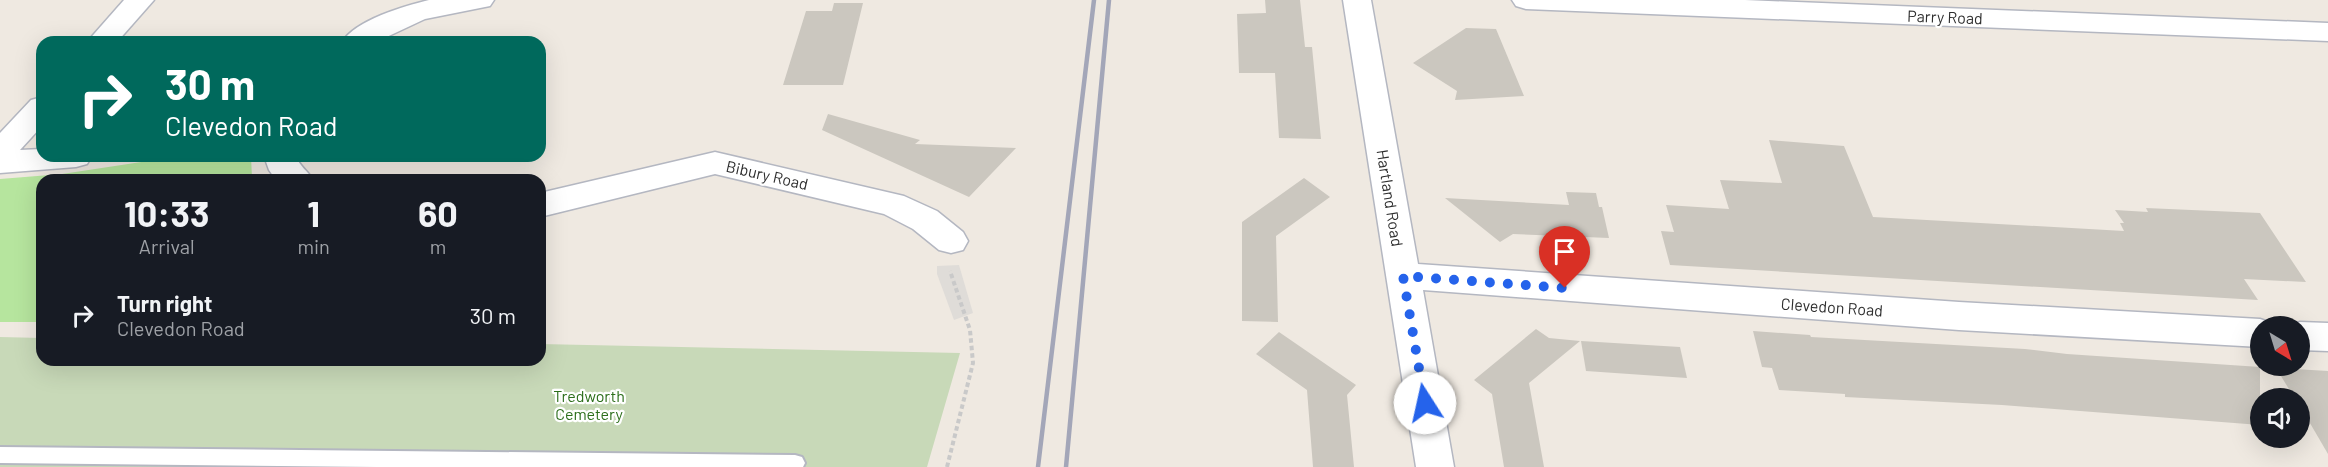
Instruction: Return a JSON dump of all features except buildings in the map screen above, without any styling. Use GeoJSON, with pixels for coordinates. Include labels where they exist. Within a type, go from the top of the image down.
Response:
{"type":"FeatureCollection","features":[{"type":"Feature","properties":{"kind":"street"},"geometry":{"type":"LineString","coordinates":[[107,36],[140,0]]}},
{"type":"Feature","properties":{"kind":"street"},"geometry":{"type":"LineString","coordinates":[[364,36],[414,13],[459,2],[480,0]]}},
{"type":"Feature","properties":{"kind":"street","name":"Hartland Road"},"geometry":{"type":"LineString","coordinates":[[1358,0],[1435,467]]}},
{"type":"Feature","properties":{"kind":"street","name":"Parry Road"},"geometry":{"type":"LineString","coordinates":[[1526,0],[2328,32]]}},
{"type":"Feature","properties":{"kind":"street"},"geometry":{"type":"LineString","coordinates":[[0,152],[36,113]]}},
{"type":"Feature","properties":{"kind":"street"},"geometry":{"type":"LineString","coordinates":[[0,162],[36,160]]}},
{"type":"Feature","properties":{"kind":"street","name":"Bibury Road"},"geometry":{"type":"LineString","coordinates":[[546,205],[715,164],[893,204],[926,219],[951,241]]}},
{"type":"Feature","properties":{"kind":"street","name":"Clevedon Road"},"geometry":{"type":"LineString","coordinates":[[1403,276],[1959,316],[2250,332]]}},
{"type":"Feature","properties":{"kind":"street"},"geometry":{"type":"LineString","coordinates":[[2310,336],[2328,337]]}},
{"type":"Feature","properties":{"kind":"lane"},"geometry":{"type":"LineString","coordinates":[[0,455],[795,463]]}},
{"type":"Feature","properties":{"kind":"path"},"geometry":{"type":"LineString","coordinates":[[947,467],[973,363],[970,330],[949,266],[951,241]]}},
{"type":"Feature","properties":{"kind":"green space"},"geometry":{"type":"Polygon","coordinates":[[[141,162],[251,162],[252,174],[62,174],[141,162]]]}},
{"type":"Feature","properties":{"kind":"green space"},"geometry":{"type":"Polygon","coordinates":[[[36,176],[36,322],[0,322],[0,179],[36,176]]]}},
{"type":"Feature","properties":{"kind":"green space","name":"Tredworth Cemetery"},"geometry":{"type":"Polygon","coordinates":[[[0,337],[36,338],[36,366],[546,366],[546,344],[960,353],[927,467],[0,467],[0,337]]]}},
{"type":"Feature","properties":{"kind":"shaded area"},"geometry":{"type":"Polygon","coordinates":[[[959,265],[973,313],[954,320],[937,274],[937,266],[959,265]]]}},
{"type":"Feature","properties":{"kind":"railway"},"geometry":{"type":"LineString","coordinates":[[1038,467],[1094,0]]}},
{"type":"Feature","properties":{"kind":"railway"},"geometry":{"type":"LineString","coordinates":[[1066,467],[1109,0]]}},
{"type":"Feature","properties":{"kind":"route"},"geometry":{"type":"LineString","coordinates":[[1425,403],[1403,276],[1565,288]]}}]}
